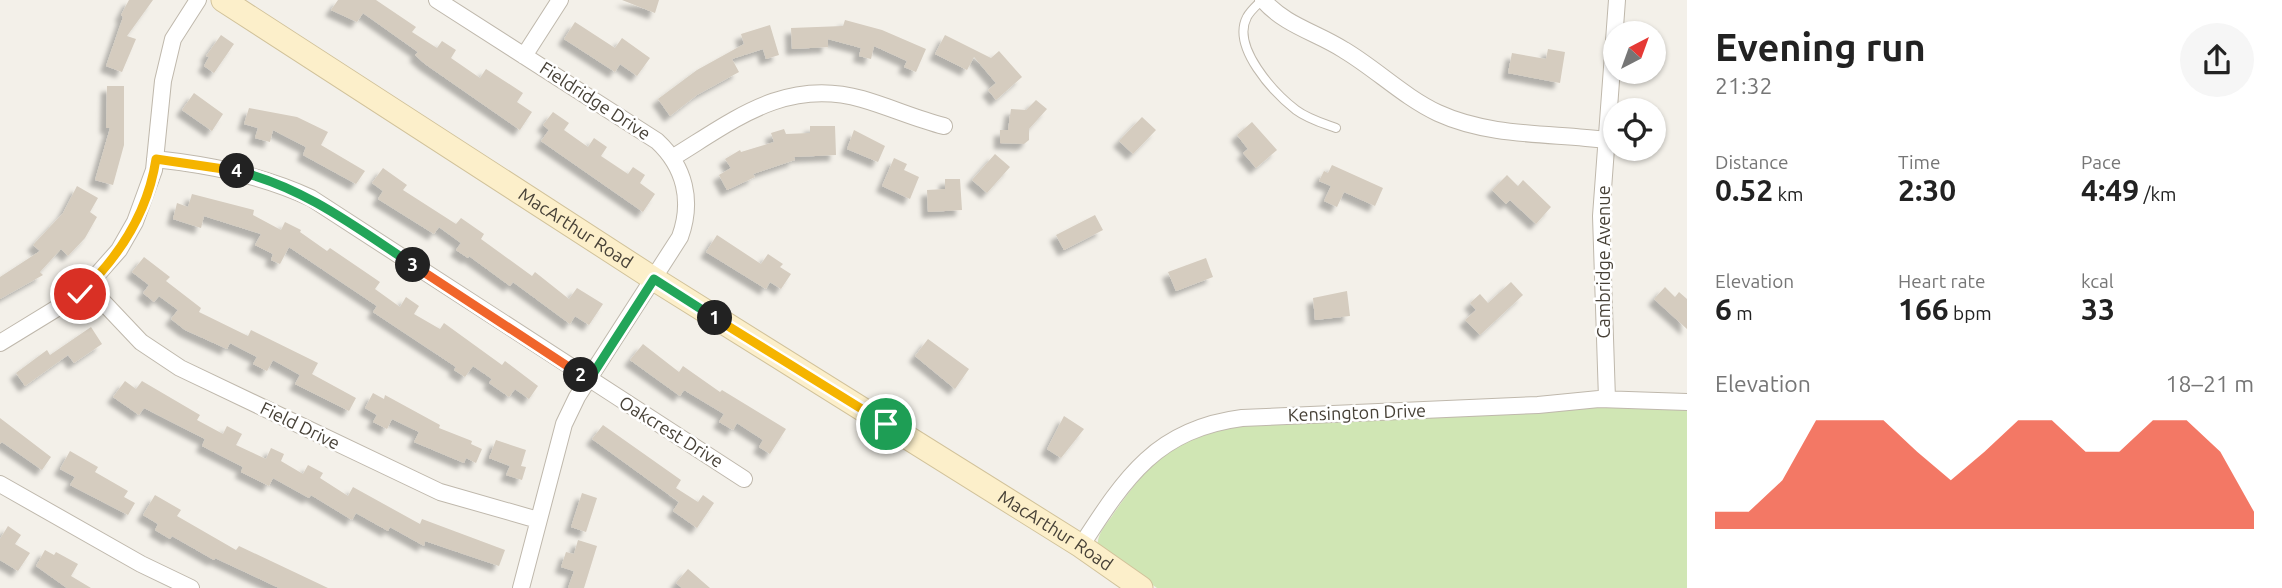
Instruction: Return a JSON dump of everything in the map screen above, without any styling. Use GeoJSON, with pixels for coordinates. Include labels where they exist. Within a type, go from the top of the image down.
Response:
{"type":"FeatureCollection","features":[{"type":"Feature","properties":{"kind":"street"},"geometry":{"type":"LineString","coordinates":[[0,343],[64,306],[88,286],[119,250],[135,222],[156,159],[163,81],[173,39],[198,0]]}},
{"type":"Feature","properties":{"kind":"street","name":"MacArthur Road"},"geometry":{"type":"LineString","coordinates":[[223,0],[654,279],[1081,546],[1141,588]]}},
{"type":"Feature","properties":{"kind":"street","name":"Fieldridge Drive"},"geometry":{"type":"LineString","coordinates":[[437,0],[657,141],[672,158],[685,188],[686,217],[680,237],[564,424],[522,588]]}},
{"type":"Feature","properties":{"kind":"street"},"geometry":{"type":"LineString","coordinates":[[524,56],[560,0]]}},
{"type":"Feature","properties":{"kind":"street"},"geometry":{"type":"LineString","coordinates":[[1262,0],[1285,21],[1342,48],[1427,107],[1460,122],[1488,128],[1603,140]]}},
{"type":"Feature","properties":{"kind":"street","name":"Cambridge Avenue"},"geometry":{"type":"LineString","coordinates":[[1609,98],[1617,0]]}},
{"type":"Feature","properties":{"kind":"street"},"geometry":{"type":"LineString","coordinates":[[672,158],[735,117],[757,106],[794,96],[832,95],[861,99],[944,126]]}},
{"type":"Feature","properties":{"kind":"street","name":"Oakcrest Drive"},"geometry":{"type":"LineString","coordinates":[[156,159],[239,171],[270,180],[312,198],[744,479]]}},
{"type":"Feature","properties":{"kind":"street","name":"Cambridge Avenue"},"geometry":{"type":"LineString","coordinates":[[1605,161],[1601,265],[1607,399]]}},
{"type":"Feature","properties":{"kind":"street","name":"Field Drive"},"geometry":{"type":"LineString","coordinates":[[88,286],[141,342],[180,368],[440,492],[538,520]]}},
{"type":"Feature","properties":{"kind":"street","name":"Kensington Drive"},"geometry":{"type":"LineString","coordinates":[[1081,546],[1115,496],[1147,457],[1170,440],[1211,424],[1242,418],[1607,399],[1687,402]]}},
{"type":"Feature","properties":{"kind":"street"},"geometry":{"type":"LineString","coordinates":[[0,484],[64,522],[191,588]]}},
{"type":"Feature","properties":{"kind":"lane"},"geometry":{"type":"LineString","coordinates":[[1262,0],[1247,17],[1245,26],[1251,58],[1267,83],[1296,110],[1336,128]]}},
{"type":"Feature","properties":{"kind":"green space"},"geometry":{"type":"Polygon","coordinates":[[[1625,406],[1687,407],[1687,588],[1157,588],[1098,546],[1103,529],[1139,480],[1163,456],[1192,439],[1231,426],[1625,406]]]}},
{"type":"Feature","properties":{"kind":"building"},"geometry":{"type":"Polygon","coordinates":[[[129,0],[153,0],[127,36],[136,39],[122,72],[106,66],[123,17],[121,15],[129,0]]]}},
{"type":"Feature","properties":{"kind":"building"},"geometry":{"type":"Polygon","coordinates":[[[338,0],[376,0],[416,27],[412,32],[437,48],[442,41],[456,50],[451,58],[480,78],[486,69],[523,93],[517,102],[532,112],[520,130],[425,64],[415,55],[418,52],[363,13],[357,22],[331,10],[338,0]]]}},
{"type":"Feature","properties":{"kind":"building"},"geometry":{"type":"Polygon","coordinates":[[[622,0],[659,0],[655,13],[622,0]]]}},
{"type":"Feature","properties":{"kind":"building"},"geometry":{"type":"Polygon","coordinates":[[[845,20],[882,30],[926,49],[916,72],[904,67],[907,61],[874,46],[871,59],[859,56],[861,48],[828,39],[828,47],[792,49],[791,28],[843,26],[845,20]]]}},
{"type":"Feature","properties":{"kind":"building"},"geometry":{"type":"Polygon","coordinates":[[[575,22],[615,48],[622,38],[650,58],[637,76],[620,64],[615,72],[564,39],[575,22]]]}},
{"type":"Feature","properties":{"kind":"building"},"geometry":{"type":"Polygon","coordinates":[[[770,25],[779,55],[766,59],[763,49],[732,59],[739,72],[697,95],[670,116],[658,99],[697,70],[744,44],[741,34],[770,25]]]}},
{"type":"Feature","properties":{"kind":"building"},"geometry":{"type":"Polygon","coordinates":[[[221,35],[234,44],[214,73],[204,66],[209,57],[206,56],[221,35]]]}},
{"type":"Feature","properties":{"kind":"building"},"geometry":{"type":"Polygon","coordinates":[[[945,35],[991,58],[999,51],[1022,77],[996,100],[988,90],[996,83],[974,57],[967,70],[935,54],[945,35]]]}},
{"type":"Feature","properties":{"kind":"building"},"geometry":{"type":"Polygon","coordinates":[[[1548,49],[1565,52],[1560,83],[1508,73],[1512,53],[1546,59],[1548,49]]]}},
{"type":"Feature","properties":{"kind":"building"},"geometry":{"type":"Polygon","coordinates":[[[107,86],[124,86],[124,145],[113,185],[95,180],[110,128],[106,128],[107,86]]]}},
{"type":"Feature","properties":{"kind":"building"},"geometry":{"type":"Polygon","coordinates":[[[194,93],[223,114],[212,131],[182,110],[194,93]]]}},
{"type":"Feature","properties":{"kind":"building"},"geometry":{"type":"Polygon","coordinates":[[[1036,100],[1047,109],[1029,129],[1029,140],[1024,144],[1000,143],[1000,130],[1008,130],[1011,109],[1026,110],[1036,100]]]}},
{"type":"Feature","properties":{"kind":"building"},"geometry":{"type":"Polygon","coordinates":[[[249,108],[297,117],[328,132],[321,145],[365,171],[356,184],[303,155],[306,147],[273,130],[270,142],[255,138],[258,128],[244,124],[249,108]]]}},
{"type":"Feature","properties":{"kind":"building"},"geometry":{"type":"Polygon","coordinates":[[[553,112],[569,123],[564,130],[588,147],[594,138],[607,147],[601,156],[628,174],[633,167],[645,175],[640,183],[655,194],[643,212],[541,141],[549,130],[543,125],[553,112]]]}},
{"type":"Feature","properties":{"kind":"building"},"geometry":{"type":"Polygon","coordinates":[[[1142,117],[1156,130],[1133,154],[1119,141],[1142,117]]]}},
{"type":"Feature","properties":{"kind":"building"},"geometry":{"type":"Polygon","coordinates":[[[1252,122],[1277,150],[1256,168],[1243,153],[1248,149],[1237,135],[1252,122]]]}},
{"type":"Feature","properties":{"kind":"building"},"geometry":{"type":"Polygon","coordinates":[[[810,126],[835,126],[836,155],[794,157],[795,160],[753,174],[755,177],[727,190],[719,175],[731,168],[725,159],[740,150],[741,152],[774,142],[771,133],[784,129],[786,134],[810,133],[810,126]]]}},
{"type":"Feature","properties":{"kind":"building"},"geometry":{"type":"Polygon","coordinates":[[[854,130],[885,146],[878,162],[847,149],[854,130]]]}},
{"type":"Feature","properties":{"kind":"building"},"geometry":{"type":"Polygon","coordinates":[[[995,154],[1010,167],[987,193],[972,180],[995,154]]]}},
{"type":"Feature","properties":{"kind":"building"},"geometry":{"type":"Polygon","coordinates":[[[894,158],[907,164],[904,170],[919,177],[910,199],[882,186],[894,158]]]}},
{"type":"Feature","properties":{"kind":"building"},"geometry":{"type":"Polygon","coordinates":[[[1332,165],[1383,188],[1375,206],[1344,192],[1337,207],[1324,201],[1331,186],[1319,181],[1324,171],[1328,173],[1332,165]]]}},
{"type":"Feature","properties":{"kind":"building"},"geometry":{"type":"Polygon","coordinates":[[[383,168],[407,185],[403,190],[456,224],[461,218],[484,234],[481,239],[532,276],[535,272],[569,299],[577,288],[603,304],[589,325],[575,316],[570,324],[513,282],[510,286],[469,256],[468,258],[456,250],[461,243],[439,227],[434,234],[378,199],[383,191],[372,183],[383,168]]]}},
{"type":"Feature","properties":{"kind":"building"},"geometry":{"type":"Polygon","coordinates":[[[1507,175],[1518,186],[1523,180],[1551,207],[1536,224],[1510,200],[1506,204],[1492,190],[1507,175]]]}},
{"type":"Feature","properties":{"kind":"building"},"geometry":{"type":"Polygon","coordinates":[[[945,179],[960,179],[962,210],[928,212],[927,190],[945,189],[945,179]]]}},
{"type":"Feature","properties":{"kind":"building"},"geometry":{"type":"Polygon","coordinates":[[[77,186],[98,198],[90,212],[97,217],[85,238],[68,256],[61,249],[40,272],[43,275],[0,299],[0,277],[40,251],[33,245],[63,213],[77,186]]]}},
{"type":"Feature","properties":{"kind":"building"},"geometry":{"type":"Polygon","coordinates":[[[192,194],[254,210],[253,215],[281,230],[285,222],[301,230],[300,232],[327,251],[330,248],[380,282],[375,289],[400,307],[406,297],[419,306],[414,314],[440,329],[444,323],[502,365],[505,361],[538,386],[529,399],[515,389],[509,397],[489,383],[492,379],[473,366],[465,377],[454,370],[456,367],[373,312],[377,306],[289,247],[280,264],[271,260],[273,254],[255,245],[261,234],[204,216],[201,228],[173,219],[177,203],[188,207],[192,194]]]}},
{"type":"Feature","properties":{"kind":"building"},"geometry":{"type":"Polygon","coordinates":[[[1095,215],[1103,230],[1064,250],[1056,235],[1095,215]]]}},
{"type":"Feature","properties":{"kind":"building"},"geometry":{"type":"Polygon","coordinates":[[[717,235],[761,264],[768,254],[783,264],[780,267],[791,274],[781,289],[770,282],[766,289],[706,252],[717,235]]]}},
{"type":"Feature","properties":{"kind":"building"},"geometry":{"type":"Polygon","coordinates":[[[144,257],[170,277],[166,281],[201,308],[199,312],[248,336],[251,330],[318,363],[312,374],[356,398],[349,411],[295,384],[300,375],[273,360],[267,371],[253,364],[257,357],[230,343],[227,349],[185,330],[171,319],[178,310],[159,296],[154,302],[143,293],[149,285],[132,272],[144,257]]]}},
{"type":"Feature","properties":{"kind":"building"},"geometry":{"type":"Polygon","coordinates":[[[1206,258],[1213,277],[1176,291],[1168,272],[1206,258]]]}},
{"type":"Feature","properties":{"kind":"building"},"geometry":{"type":"Polygon","coordinates":[[[1511,282],[1523,295],[1480,335],[1465,320],[1476,310],[1470,303],[1480,294],[1488,303],[1511,282]]]}},
{"type":"Feature","properties":{"kind":"building"},"geometry":{"type":"Polygon","coordinates":[[[1665,287],[1675,297],[1679,292],[1687,299],[1687,329],[1654,299],[1665,287]]]}},
{"type":"Feature","properties":{"kind":"building"},"geometry":{"type":"Polygon","coordinates":[[[1347,291],[1350,316],[1315,320],[1313,298],[1347,291]]]}},
{"type":"Feature","properties":{"kind":"building"},"geometry":{"type":"Polygon","coordinates":[[[91,327],[102,344],[74,363],[68,355],[25,386],[16,373],[47,350],[50,355],[91,327]]]}},
{"type":"Feature","properties":{"kind":"building"},"geometry":{"type":"Polygon","coordinates":[[[928,339],[969,369],[955,389],[915,356],[928,339]]]}},
{"type":"Feature","properties":{"kind":"building"},"geometry":{"type":"Polygon","coordinates":[[[643,344],[679,372],[683,366],[720,392],[722,390],[786,429],[770,454],[759,447],[763,440],[737,423],[733,430],[719,422],[724,414],[684,390],[680,396],[630,360],[643,344]]]}},
{"type":"Feature","properties":{"kind":"building"},"geometry":{"type":"Polygon","coordinates":[[[125,381],[136,389],[142,381],[200,415],[197,420],[223,434],[227,426],[242,434],[236,445],[266,459],[271,448],[284,454],[281,461],[303,474],[308,465],[323,473],[320,478],[348,496],[353,487],[420,524],[422,519],[505,550],[499,566],[425,541],[424,546],[390,527],[388,531],[356,513],[352,520],[311,495],[309,498],[273,478],[269,486],[241,472],[243,467],[202,446],[205,439],[144,408],[139,415],[113,397],[125,381]]]}},
{"type":"Feature","properties":{"kind":"building"},"geometry":{"type":"Polygon","coordinates":[[[373,393],[384,399],[385,395],[440,425],[439,428],[472,441],[471,444],[482,449],[476,463],[466,458],[464,463],[414,442],[419,432],[392,419],[387,429],[373,422],[377,415],[365,408],[373,393]]]}},
{"type":"Feature","properties":{"kind":"building"},"geometry":{"type":"Polygon","coordinates":[[[1064,416],[1084,429],[1061,458],[1047,449],[1064,416]]]}},
{"type":"Feature","properties":{"kind":"building"},"geometry":{"type":"Polygon","coordinates":[[[0,418],[51,457],[42,470],[2,442],[0,444],[0,418]]]}},
{"type":"Feature","properties":{"kind":"building"},"geometry":{"type":"Polygon","coordinates":[[[603,425],[681,480],[676,488],[698,502],[703,495],[714,503],[697,528],[673,511],[679,502],[592,439],[603,425]]]}},
{"type":"Feature","properties":{"kind":"building"},"geometry":{"type":"Polygon","coordinates":[[[496,440],[526,450],[521,466],[526,467],[522,480],[506,475],[510,466],[489,458],[496,440]]]}},
{"type":"Feature","properties":{"kind":"building"},"geometry":{"type":"Polygon","coordinates":[[[70,451],[98,467],[95,472],[128,491],[124,497],[135,503],[128,515],[70,485],[75,477],[60,469],[70,451]]]}},
{"type":"Feature","properties":{"kind":"building"},"geometry":{"type":"Polygon","coordinates":[[[582,493],[597,498],[586,532],[571,527],[582,493]]]}},
{"type":"Feature","properties":{"kind":"building"},"geometry":{"type":"Polygon","coordinates":[[[155,495],[181,510],[177,516],[236,550],[239,546],[328,588],[279,588],[215,558],[214,560],[172,536],[170,539],[155,530],[158,524],[143,515],[155,495]]]}},
{"type":"Feature","properties":{"kind":"building"},"geometry":{"type":"Polygon","coordinates":[[[8,526],[21,535],[15,544],[30,553],[18,571],[0,560],[0,539],[8,526]]]}},
{"type":"Feature","properties":{"kind":"building"},"geometry":{"type":"Polygon","coordinates":[[[578,540],[597,546],[584,588],[568,588],[574,571],[561,567],[566,552],[574,554],[578,540]]]}},
{"type":"Feature","properties":{"kind":"building"},"geometry":{"type":"Polygon","coordinates":[[[45,550],[54,555],[56,552],[78,564],[71,576],[91,588],[67,588],[36,566],[45,550]]]}},
{"type":"Feature","properties":{"kind":"building"},"geometry":{"type":"Polygon","coordinates":[[[688,569],[710,588],[682,588],[676,583],[688,569]]]}},
{"type":"Feature","properties":{"kind":"route"},"geometry":{"type":"LineString","coordinates":[[80,294],[103,271],[135,222],[149,187],[156,159],[239,171],[270,180],[312,198],[589,380],[654,279],[886,424]]}}]}
